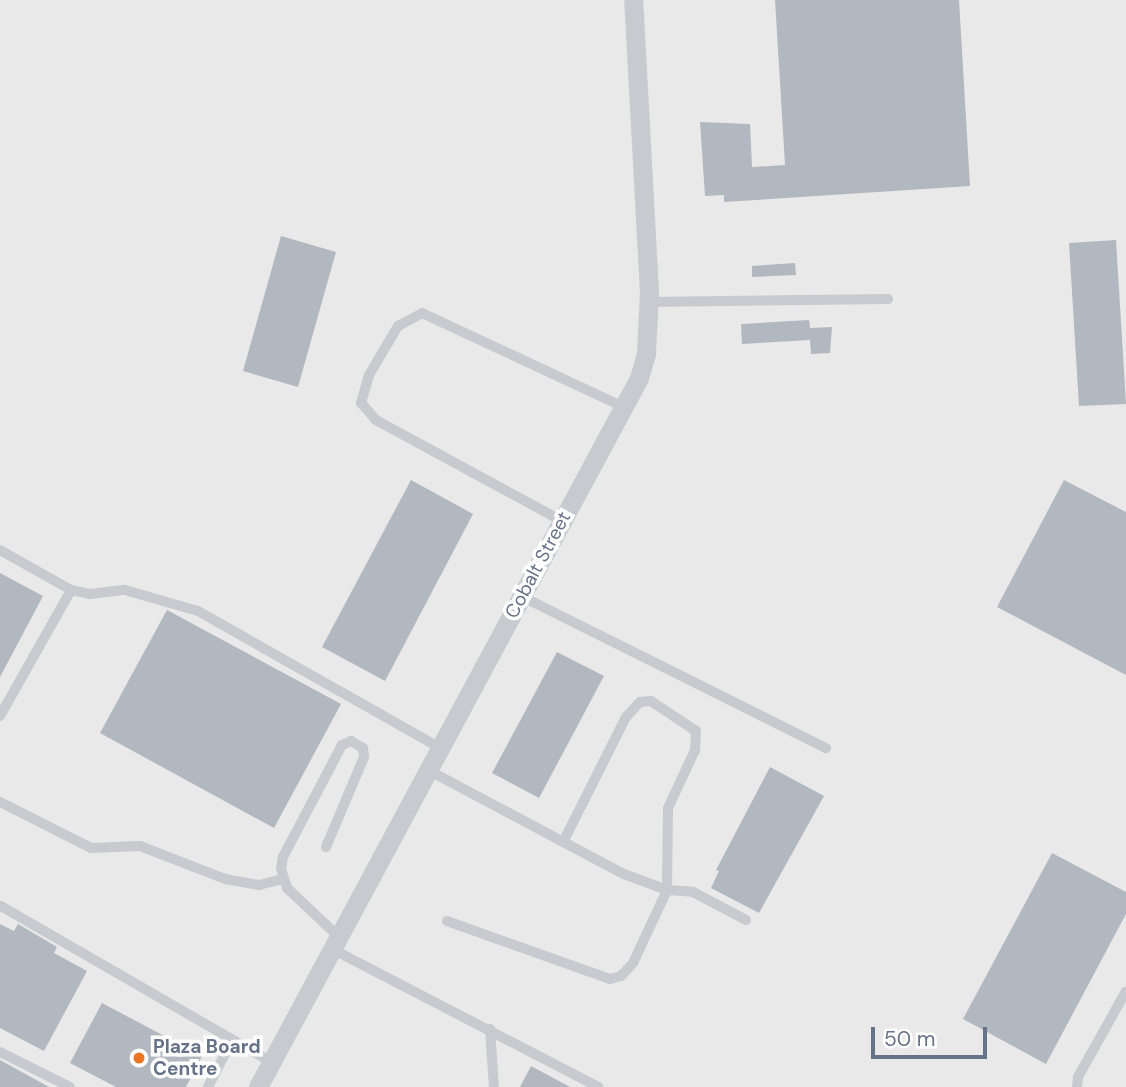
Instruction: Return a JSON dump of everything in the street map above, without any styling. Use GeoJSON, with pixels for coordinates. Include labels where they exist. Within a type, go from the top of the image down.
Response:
{"type":"FeatureCollection","features":[{"type":"Feature","properties":{"kind":"street","name":"Cobalt Street"},"geometry":{"type":"LineString","coordinates":[[258,1087],[624,407],[646,353],[649,302],[633,0]]}},
{"type":"Feature","properties":{"kind":"lane"},"geometry":{"type":"LineString","coordinates":[[649,302],[888,299]]}},
{"type":"Feature","properties":{"kind":"lane"},"geometry":{"type":"LineString","coordinates":[[562,521],[376,420],[361,403],[369,375],[398,326],[422,313],[624,407]]}},
{"type":"Feature","properties":{"kind":"lane"},"geometry":{"type":"LineString","coordinates":[[0,550],[71,590],[90,594],[125,590],[198,611],[440,748]]}},
{"type":"Feature","properties":{"kind":"lane"},"geometry":{"type":"LineString","coordinates":[[0,716],[71,590]]}},
{"type":"Feature","properties":{"kind":"lane"},"geometry":{"type":"LineString","coordinates":[[521,596],[826,748]]}},
{"type":"Feature","properties":{"kind":"lane"},"geometry":{"type":"LineString","coordinates":[[447,921],[610,979],[621,976],[633,963],[667,890],[668,808],[692,757],[697,735],[651,701],[640,702],[626,717],[563,842]]}},
{"type":"Feature","properties":{"kind":"lane"},"geometry":{"type":"LineString","coordinates":[[326,847],[364,757],[363,748],[351,741],[342,745],[283,857],[283,879],[294,896],[335,943],[598,1087]]}},
{"type":"Feature","properties":{"kind":"lane"},"geometry":{"type":"LineString","coordinates":[[428,770],[624,874],[667,890],[693,892],[746,920]]}},
{"type":"Feature","properties":{"kind":"lane"},"geometry":{"type":"LineString","coordinates":[[0,802],[90,848],[140,846],[225,879],[259,885],[283,879]]}},
{"type":"Feature","properties":{"kind":"lane"},"geometry":{"type":"LineString","coordinates":[[1,906],[271,1062]]}},
{"type":"Feature","properties":{"kind":"lane"},"geometry":{"type":"LineString","coordinates":[[1077,1087],[1078,1077],[1126,990]]}},
{"type":"Feature","properties":{"kind":"lane"},"geometry":{"type":"LineString","coordinates":[[490,1029],[494,1087]]}},
{"type":"Feature","properties":{"kind":"lane"},"geometry":{"type":"LineString","coordinates":[[208,1087],[232,1040]]}},
{"type":"Feature","properties":{"kind":"lane"},"geometry":{"type":"LineString","coordinates":[[0,1052],[70,1087]]}},
{"type":"Feature","properties":{"kind":"shaded area"},"geometry":{"type":"Polygon","coordinates":[[[0,0],[1126,0],[1126,1087],[0,1087],[0,0]]]}},
{"type":"Feature","properties":{"kind":"building"},"geometry":{"type":"Polygon","coordinates":[[[775,0],[959,0],[970,186],[724,202],[724,195],[705,196],[700,122],[750,124],[752,167],[785,165],[775,0]]]}},
{"type":"Feature","properties":{"kind":"building"},"geometry":{"type":"Polygon","coordinates":[[[281,236],[336,252],[298,387],[243,371],[281,236]]]}},
{"type":"Feature","properties":{"kind":"building"},"geometry":{"type":"Polygon","coordinates":[[[1116,240],[1126,404],[1079,406],[1069,243],[1116,240]]]}},
{"type":"Feature","properties":{"kind":"building"},"geometry":{"type":"Polygon","coordinates":[[[795,263],[796,275],[752,277],[752,266],[795,263]]]}},
{"type":"Feature","properties":{"kind":"building"},"geometry":{"type":"Polygon","coordinates":[[[809,320],[810,328],[832,327],[830,353],[811,354],[810,340],[742,344],[741,324],[809,320]]]}},
{"type":"Feature","properties":{"kind":"building"},"geometry":{"type":"Polygon","coordinates":[[[411,480],[473,514],[385,681],[322,647],[411,480]]]}},
{"type":"Feature","properties":{"kind":"building"},"geometry":{"type":"Polygon","coordinates":[[[1064,480],[1126,512],[1126,675],[997,607],[1064,480]]]}},
{"type":"Feature","properties":{"kind":"building"},"geometry":{"type":"Polygon","coordinates":[[[0,573],[43,596],[0,677],[0,573]]]}},
{"type":"Feature","properties":{"kind":"building"},"geometry":{"type":"Polygon","coordinates":[[[167,610],[341,704],[274,828],[100,733],[167,610]]]}},
{"type":"Feature","properties":{"kind":"building"},"geometry":{"type":"Polygon","coordinates":[[[557,652],[604,676],[539,798],[492,773],[557,652]]]}},
{"type":"Feature","properties":{"kind":"building"},"geometry":{"type":"Polygon","coordinates":[[[770,767],[824,796],[759,913],[711,888],[719,871],[716,870],[770,767]]]}},
{"type":"Feature","properties":{"kind":"building"},"geometry":{"type":"Polygon","coordinates":[[[1052,853],[1126,892],[1126,914],[1046,1064],[963,1019],[1052,853]]]}},
{"type":"Feature","properties":{"kind":"building"},"geometry":{"type":"Polygon","coordinates":[[[0,924],[14,931],[18,924],[57,947],[54,953],[87,971],[44,1051],[0,1028],[0,924]]]}},
{"type":"Feature","properties":{"kind":"building"},"geometry":{"type":"Polygon","coordinates":[[[102,1003],[202,1056],[186,1087],[116,1087],[70,1063],[102,1003]]]}},
{"type":"Feature","properties":{"kind":"building"},"geometry":{"type":"Polygon","coordinates":[[[0,1060],[49,1087],[0,1087],[0,1060]]]}},
{"type":"Feature","properties":{"kind":"building"},"geometry":{"type":"Polygon","coordinates":[[[531,1066],[570,1087],[520,1087],[531,1066]]]}},
{"type":"Feature","properties":{"kind":"place","name":"Plaza Board Centre"},"geometry":{"type":"Point","coordinates":[139,1058]}}]}
